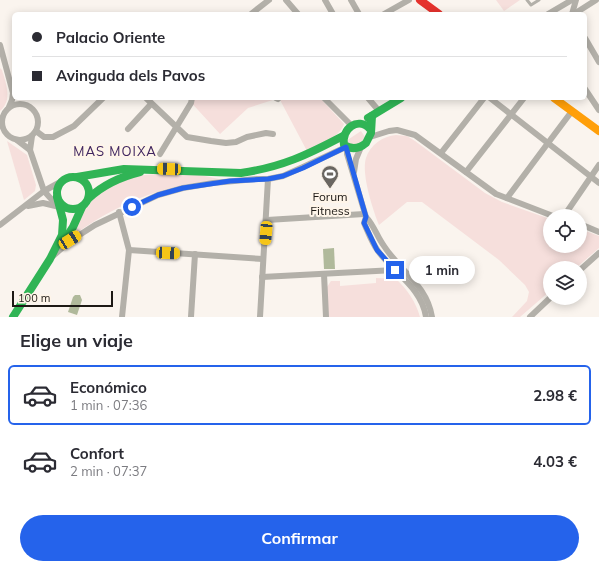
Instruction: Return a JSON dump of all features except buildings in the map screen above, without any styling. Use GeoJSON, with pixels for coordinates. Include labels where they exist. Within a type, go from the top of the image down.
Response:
{"type":"FeatureCollection","features":[{"type":"Feature","properties":{"kind":"street"},"geometry":{"type":"LineString","coordinates":[[254,12],[269,0]]}},
{"type":"Feature","properties":{"kind":"street"},"geometry":{"type":"LineString","coordinates":[[286,0],[296,12]]}},
{"type":"Feature","properties":{"kind":"street"},"geometry":{"type":"LineString","coordinates":[[325,0],[332,12]]}},
{"type":"Feature","properties":{"kind":"street"},"geometry":{"type":"LineString","coordinates":[[351,0],[358,12]]}},
{"type":"Feature","properties":{"kind":"street"},"geometry":{"type":"LineString","coordinates":[[388,12],[409,0]]}},
{"type":"Feature","properties":{"kind":"street"},"geometry":{"type":"LineString","coordinates":[[551,12],[572,0]]}},
{"type":"Feature","properties":{"kind":"street"},"geometry":{"type":"LineString","coordinates":[[573,12],[576,0]]}},
{"type":"Feature","properties":{"kind":"street"},"geometry":{"type":"LineString","coordinates":[[576,12],[596,0]]}},
{"type":"Feature","properties":{"kind":"street"},"geometry":{"type":"LineString","coordinates":[[422,1],[436,12]]}},
{"type":"Feature","properties":{"kind":"street"},"geometry":{"type":"LineString","coordinates":[[587,41],[599,62]]}},
{"type":"Feature","properties":{"kind":"street"},"geometry":{"type":"LineString","coordinates":[[0,46],[12,85]]}},
{"type":"Feature","properties":{"kind":"street"},"geometry":{"type":"LineString","coordinates":[[0,65],[7,69]]}},
{"type":"Feature","properties":{"kind":"street"},"geometry":{"type":"LineString","coordinates":[[587,92],[599,110]]}},
{"type":"Feature","properties":{"kind":"street"},"geometry":{"type":"LineString","coordinates":[[12,100],[9,107],[2,115],[3,134],[18,140],[27,139],[34,133]]}},
{"type":"Feature","properties":{"kind":"street"},"geometry":{"type":"LineString","coordinates":[[20,100],[32,108],[38,119],[38,125],[34,133],[30,150],[44,191],[52,201],[64,208]]}},
{"type":"Feature","properties":{"kind":"street"},"geometry":{"type":"LineString","coordinates":[[34,133],[44,137],[54,137],[74,126],[101,100]]}},
{"type":"Feature","properties":{"kind":"street"},"geometry":{"type":"LineString","coordinates":[[148,100],[187,137],[211,142],[236,142],[247,137],[266,133],[273,134]]}},
{"type":"Feature","properties":{"kind":"street"},"geometry":{"type":"LineString","coordinates":[[160,154],[191,100]]}},
{"type":"Feature","properties":{"kind":"street"},"geometry":{"type":"LineString","coordinates":[[326,100],[355,125],[366,124],[370,133]]}},
{"type":"Feature","properties":{"kind":"street"},"geometry":{"type":"LineString","coordinates":[[370,100],[379,111]]}},
{"type":"Feature","properties":{"kind":"street"},"geometry":{"type":"LineString","coordinates":[[0,225],[44,191],[68,178],[124,169],[241,173],[282,165],[303,157],[343,136],[346,131],[355,125],[398,100]]}},
{"type":"Feature","properties":{"kind":"street"},"geometry":{"type":"LineString","coordinates":[[441,153],[482,100]]}},
{"type":"Feature","properties":{"kind":"street"},"geometry":{"type":"LineString","coordinates":[[493,100],[599,183]]}},
{"type":"Feature","properties":{"kind":"street"},"geometry":{"type":"LineString","coordinates":[[466,172],[522,100]]}},
{"type":"Feature","properties":{"kind":"street"},"geometry":{"type":"LineString","coordinates":[[557,100],[599,132]]}},
{"type":"Feature","properties":{"kind":"street"},"geometry":{"type":"LineString","coordinates":[[9,107],[17,104],[24,104]]}},
{"type":"Feature","properties":{"kind":"street"},"geometry":{"type":"LineString","coordinates":[[128,129],[151,104]]}},
{"type":"Feature","properties":{"kind":"street"},"geometry":{"type":"LineString","coordinates":[[507,198],[572,111]]}},
{"type":"Feature","properties":{"kind":"street"},"geometry":{"type":"LineString","coordinates":[[343,136],[343,143],[347,147],[357,149],[366,144],[370,133],[372,116]]}},
{"type":"Feature","properties":{"kind":"street"},"geometry":{"type":"LineString","coordinates":[[370,133],[397,130],[415,135],[496,194],[543,212]]}},
{"type":"Feature","properties":{"kind":"street"},"geometry":{"type":"LineString","coordinates":[[18,140],[30,150]]}},
{"type":"Feature","properties":{"kind":"street"},"geometry":{"type":"LineString","coordinates":[[347,147],[347,154],[365,215],[384,246],[401,267],[412,277],[426,298],[432,317]]}},
{"type":"Feature","properties":{"kind":"street"},"geometry":{"type":"LineString","coordinates":[[50,259],[70,240],[95,225],[119,212],[158,195],[183,188],[230,181],[268,179],[283,176],[347,147]]}},
{"type":"Feature","properties":{"kind":"street"},"geometry":{"type":"LineString","coordinates":[[354,174],[356,159],[361,147]]}},
{"type":"Feature","properties":{"kind":"street"},"geometry":{"type":"LineString","coordinates":[[569,209],[599,165]]}},
{"type":"Feature","properties":{"kind":"street"},"geometry":{"type":"LineString","coordinates":[[13,317],[50,259],[63,243],[73,227],[82,206],[89,198],[112,180],[129,174],[155,169]]}},
{"type":"Feature","properties":{"kind":"street"},"geometry":{"type":"LineString","coordinates":[[241,173],[257,179]]}},
{"type":"Feature","properties":{"kind":"street"},"geometry":{"type":"LineString","coordinates":[[77,177],[82,180],[88,188],[89,198]]}},
{"type":"Feature","properties":{"kind":"street"},"geometry":{"type":"LineString","coordinates":[[260,317],[267,220],[268,179]]}},
{"type":"Feature","properties":{"kind":"street"},"geometry":{"type":"LineString","coordinates":[[40,180],[51,187]]}},
{"type":"Feature","properties":{"kind":"street"},"geometry":{"type":"LineString","coordinates":[[50,259],[63,229],[64,208],[57,197],[58,188],[64,180]]}},
{"type":"Feature","properties":{"kind":"street"},"geometry":{"type":"LineString","coordinates":[[25,207],[43,203],[64,208],[78,209],[82,206]]}},
{"type":"Feature","properties":{"kind":"street"},"geometry":{"type":"LineString","coordinates":[[119,212],[129,250],[122,317]]}},
{"type":"Feature","properties":{"kind":"street"},"geometry":{"type":"LineString","coordinates":[[267,220],[365,215]]}},
{"type":"Feature","properties":{"kind":"street"},"geometry":{"type":"LineString","coordinates":[[365,215],[364,223],[377,250],[406,280],[421,300],[426,317]]}},
{"type":"Feature","properties":{"kind":"street"},"geometry":{"type":"LineString","coordinates":[[587,227],[599,232]]}},
{"type":"Feature","properties":{"kind":"street"},"geometry":{"type":"LineString","coordinates":[[129,250],[263,259]]}},
{"type":"Feature","properties":{"kind":"street"},"geometry":{"type":"LineString","coordinates":[[587,264],[599,253]]}},
{"type":"Feature","properties":{"kind":"street"},"geometry":{"type":"LineString","coordinates":[[191,317],[195,254]]}},
{"type":"Feature","properties":{"kind":"street"},"geometry":{"type":"LineString","coordinates":[[262,277],[395,270],[401,267]]}},
{"type":"Feature","properties":{"kind":"street"},"geometry":{"type":"LineString","coordinates":[[324,274],[326,317]]}},
{"type":"Feature","properties":{"kind":"street"},"geometry":{"type":"LineString","coordinates":[[530,317],[543,304]]}},
{"type":"Feature","properties":{"kind":"street"},"geometry":{"type":"LineString","coordinates":[[538,309],[539,317]]}},
{"type":"Feature","properties":{"kind":"lane"},"geometry":{"type":"LineString","coordinates":[[527,0],[531,5],[540,0]]}},
{"type":"Feature","properties":{"kind":"shaded area"},"geometry":{"type":"Polygon","coordinates":[[[496,0],[520,0],[504,11],[496,0]]]}},
{"type":"Feature","properties":{"kind":"shaded area"},"geometry":{"type":"Polygon","coordinates":[[[0,68],[5,81],[7,97],[4,107],[0,111],[0,68]]]}},
{"type":"Feature","properties":{"kind":"shaded area"},"geometry":{"type":"Polygon","coordinates":[[[189,100],[273,100],[248,108],[220,134],[189,100]]]}},
{"type":"Feature","properties":{"kind":"shaded area"},"geometry":{"type":"Polygon","coordinates":[[[280,100],[322,100],[344,124],[338,134],[307,151],[280,100]]]}},
{"type":"Feature","properties":{"kind":"shaded area"},"geometry":{"type":"Polygon","coordinates":[[[361,131],[365,137],[359,145],[352,146],[346,141],[361,131]]]}},
{"type":"Feature","properties":{"kind":"shaded area"},"geometry":{"type":"Polygon","coordinates":[[[391,136],[407,136],[485,193],[502,202],[543,217],[543,253],[587,253],[587,232],[599,236],[599,248],[584,261],[543,261],[543,297],[520,317],[512,317],[527,301],[529,292],[525,285],[499,260],[422,202],[407,202],[379,225],[366,182],[365,165],[368,153],[374,145],[382,139],[391,136]]]}},
{"type":"Feature","properties":{"kind":"shaded area"},"geometry":{"type":"Polygon","coordinates":[[[7,141],[27,155],[36,185],[35,191],[24,200],[7,141]]]}},
{"type":"Feature","properties":{"kind":"shaded area"},"geometry":{"type":"Polygon","coordinates":[[[157,174],[200,175],[219,179],[177,186],[139,198],[103,216],[68,239],[83,210],[89,206],[93,198],[112,183],[133,176],[157,174]]]}},
{"type":"Feature","properties":{"kind":"shaded area"},"geometry":{"type":"Polygon","coordinates":[[[334,248],[335,269],[324,269],[323,249],[334,248]]]}},
{"type":"Feature","properties":{"kind":"shaded area"},"geometry":{"type":"Polygon","coordinates":[[[376,278],[396,279],[411,296],[420,317],[328,317],[327,287],[331,281],[340,281],[340,286],[376,283],[376,278]]]}},
{"type":"Feature","properties":{"kind":"shaded area"},"geometry":{"type":"Polygon","coordinates":[[[75,295],[80,295],[82,300],[77,315],[68,312],[75,295]]]}},
{"type":"Feature","properties":{"kind":"traffic: fast"},"geometry":{"type":"LineString","coordinates":[[368,118],[398,100]]}},
{"type":"Feature","properties":{"kind":"traffic: fast"},"geometry":{"type":"LineString","coordinates":[[370,129],[365,125],[360,124],[351,126],[345,134],[344,145],[350,148],[355,148],[361,147],[366,143],[371,133],[372,116]]}},
{"type":"Feature","properties":{"kind":"traffic: fast"},"geometry":{"type":"LineString","coordinates":[[77,177],[124,169],[241,173],[282,164],[318,149],[343,136]]}},
{"type":"Feature","properties":{"kind":"traffic: fast"},"geometry":{"type":"LineString","coordinates":[[89,198],[100,189],[113,182],[140,172]]}},
{"type":"Feature","properties":{"kind":"traffic: fast"},"geometry":{"type":"LineString","coordinates":[[70,177],[76,177],[86,184],[89,193],[88,199],[82,206],[76,209],[70,209],[60,202],[57,196],[57,190],[64,180],[70,177]]}},
{"type":"Feature","properties":{"kind":"traffic: fast"},"geometry":{"type":"LineString","coordinates":[[13,317],[50,259],[62,235],[63,220],[57,197]]}},
{"type":"Feature","properties":{"kind":"traffic: fast"},"geometry":{"type":"LineString","coordinates":[[62,244],[73,227],[82,207]]}},
{"type":"Feature","properties":{"kind":"traffic: slow"},"geometry":{"type":"LineString","coordinates":[[557,100],[599,131]]}},
{"type":"Feature","properties":{"kind":"traffic: jam"},"geometry":{"type":"LineString","coordinates":[[420,0],[436,12]]}},
{"type":"Feature","properties":{"kind":"place","name":"Forum Fitness"},"geometry":{"type":"Point","coordinates":[330,189]}},
{"type":"Feature","properties":{"kind":"district","name":"MAS MOIXA"},"geometry":{"type":"Point","coordinates":[115,151]}},
{"type":"Feature","properties":{"kind":"route"},"geometry":{"type":"LineString","coordinates":[[132,207],[158,195],[183,188],[230,181],[268,179],[283,176],[346,147],[366,217],[364,223],[377,250],[395,270]]}}]}
